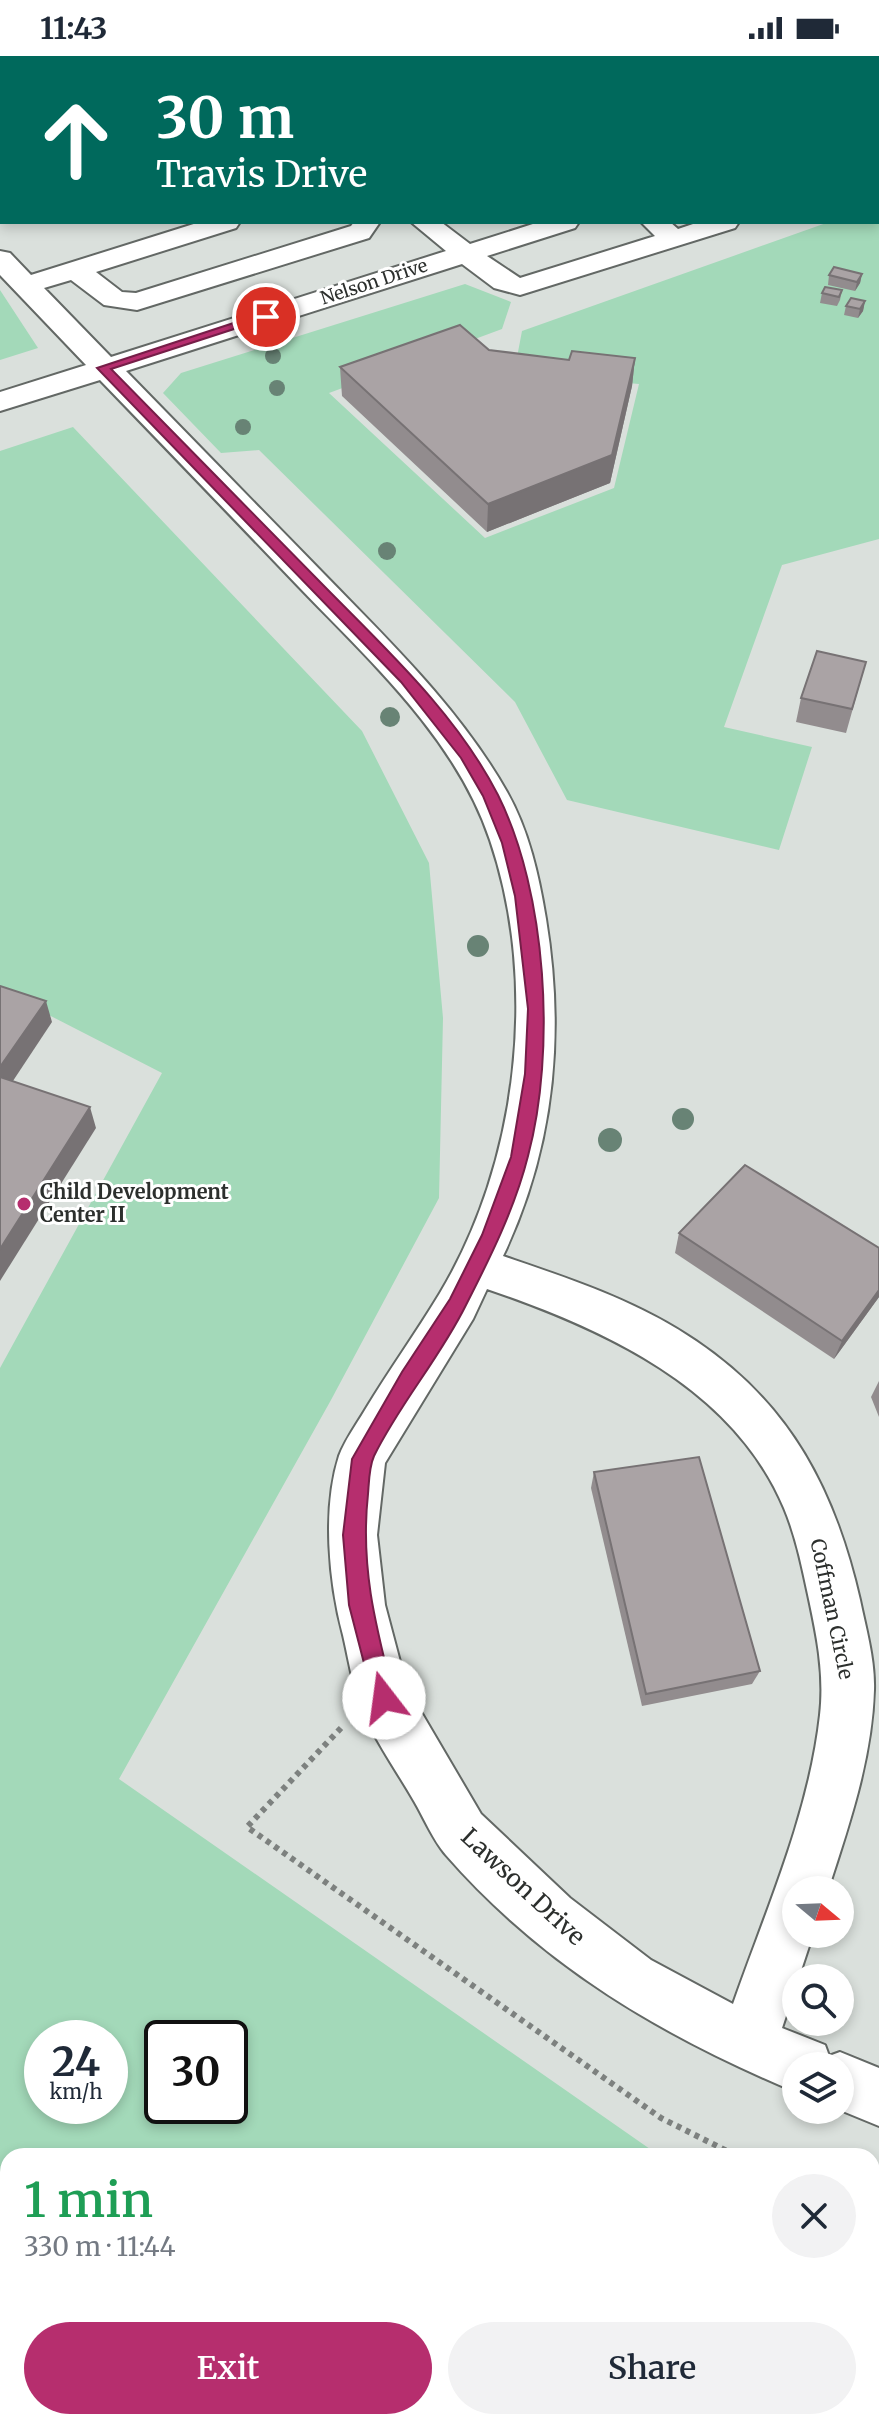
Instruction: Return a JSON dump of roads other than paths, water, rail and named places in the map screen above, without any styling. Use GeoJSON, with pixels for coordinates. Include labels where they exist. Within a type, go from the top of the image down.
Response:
{"type":"FeatureCollection","features":[{"type":"Feature","properties":{"kind":"street"},"geometry":{"type":"LineString","coordinates":[[25,285],[221,224]]}},
{"type":"Feature","properties":{"kind":"street"},"geometry":{"type":"LineString","coordinates":[[75,270],[114,299],[137,302],[360,232],[366,224]]}},
{"type":"Feature","properties":{"kind":"street"},"geometry":{"type":"LineString","coordinates":[[426,224],[504,282],[530,286],[664,230],[710,224]]}},
{"type":"Feature","properties":{"kind":"street","name":"Nelson Drive"},"geometry":{"type":"LineString","coordinates":[[0,402],[560,224]]}},
{"type":"Feature","properties":{"kind":"street"},"geometry":{"type":"LineString","coordinates":[[0,259],[406,678],[467,755],[491,796],[510,843],[523,896],[536,1009],[534,1074],[519,1157],[476,1266]]}},
{"type":"Feature","properties":{"kind":"street","name":"Lawson Drive"},"geometry":{"type":"LineString","coordinates":[[476,1266],[457,1305],[409,1378],[362,1459],[353,1535],[360,1605],[384,1698],[462,1833],[550,1918],[631,1980],[748,2043],[782,2057]]}},
{"type":"Feature","properties":{"kind":"street","name":"Coffman Circle"},"geometry":{"type":"LineString","coordinates":[[476,1266],[601,1312],[680,1355],[714,1381],[749,1418],[778,1454],[805,1499],[832,1590],[849,1688],[841,1752],[827,1810],[805,1876]]}},
{"type":"Feature","properties":{"kind":"street"},"geometry":{"type":"LineString","coordinates":[[748,2043],[782,1943]]}},
{"type":"Feature","properties":{"kind":"street"},"geometry":{"type":"LineString","coordinates":[[854,2087],[879,2097]]}},
{"type":"Feature","properties":{"kind":"place","name":"Child Development Center II"},"geometry":{"type":"Point","coordinates":[24,1204]}}]}
